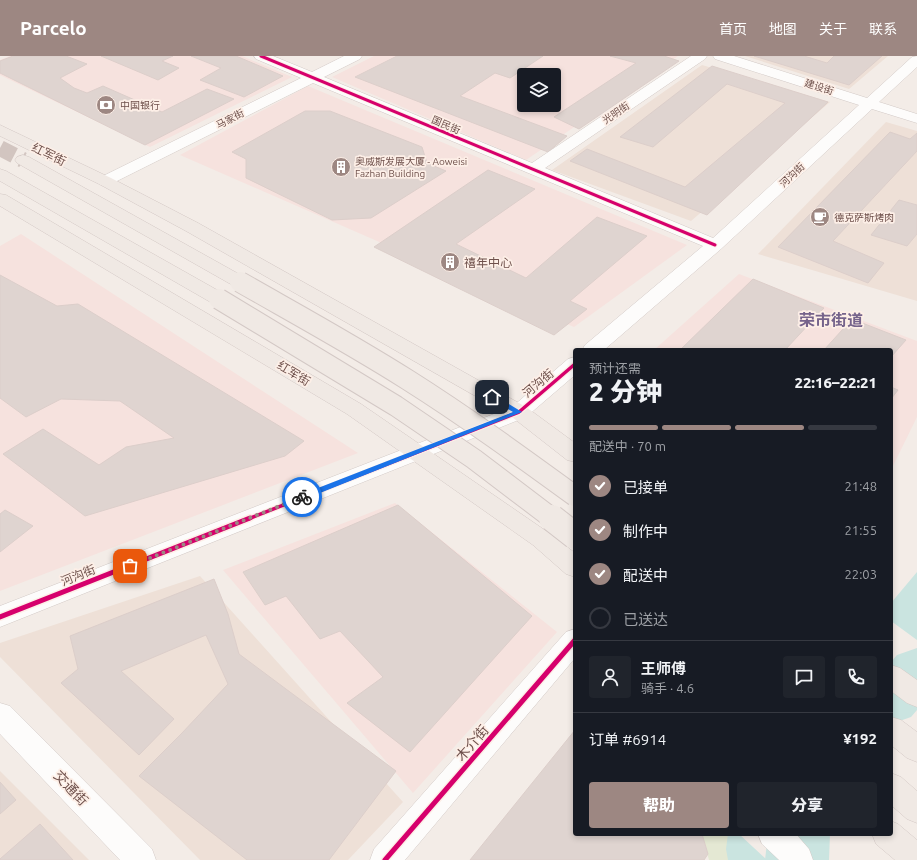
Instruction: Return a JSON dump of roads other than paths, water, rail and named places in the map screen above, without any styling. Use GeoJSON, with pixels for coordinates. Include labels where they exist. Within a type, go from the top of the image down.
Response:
{"type":"FeatureCollection","features":[{"type":"Feature","properties":{"kind":"main road","name":"红军街"},"geometry":{"type":"LineString","coordinates":[[0,130],[105,181],[192,226],[519,412],[573,452]]}},
{"type":"Feature","properties":{"kind":"main road","name":"红军街"},"geometry":{"type":"LineString","coordinates":[[23,160],[371,357],[410,381],[504,445],[573,495]]}},
{"type":"Feature","properties":{"kind":"main road","name":"红军街"},"geometry":{"type":"LineString","coordinates":[[0,174],[219,299],[396,406],[474,459],[573,534]]}},
{"type":"Feature","properties":{"kind":"main road","name":"红军街"},"geometry":{"type":"LineString","coordinates":[[0,199],[354,409],[541,539],[573,565]]}},
{"type":"Feature","properties":{"kind":"main road"},"geometry":{"type":"LineString","coordinates":[[192,226],[200,260]]}},
{"type":"Feature","properties":{"kind":"main road"},"geometry":{"type":"LineString","coordinates":[[893,677],[917,695]]}},
{"type":"Feature","properties":{"kind":"main road"},"geometry":{"type":"LineString","coordinates":[[893,731],[917,749]]}},
{"type":"Feature","properties":{"kind":"main road"},"geometry":{"type":"LineString","coordinates":[[893,789],[917,809]]}},
{"type":"Feature","properties":{"kind":"street","name":"国民街"},"geometry":{"type":"LineString","coordinates":[[261,56],[714,245]]}},
{"type":"Feature","properties":{"kind":"street","name":"马家街"},"geometry":{"type":"LineString","coordinates":[[105,181],[355,56]]}},
{"type":"Feature","properties":{"kind":"street","name":"光明街"},"geometry":{"type":"LineString","coordinates":[[532,170],[700,56]]}},
{"type":"Feature","properties":{"kind":"street","name":"建设街"},"geometry":{"type":"LineString","coordinates":[[720,56],[917,118]]}},
{"type":"Feature","properties":{"kind":"street","name":"河沟街"},"geometry":{"type":"LineString","coordinates":[[594,348],[714,245],[917,60]]}},
{"type":"Feature","properties":{"kind":"street","name":"河沟街"},"geometry":{"type":"LineString","coordinates":[[0,617],[519,412],[573,366]]}},
{"type":"Feature","properties":{"kind":"street","name":"木介街"},"geometry":{"type":"LineString","coordinates":[[385,860],[570,655]]}},
{"type":"Feature","properties":{"kind":"street","name":"交通街"},"geometry":{"type":"LineString","coordinates":[[0,715],[142,860]]}},
{"type":"Feature","properties":{"kind":"street"},"geometry":{"type":"LineString","coordinates":[[775,836],[786,845],[798,860]]}},
{"type":"Feature","properties":{"kind":"water"},"geometry":{"type":"Polygon","coordinates":[[[917,572],[917,640],[893,622],[893,601],[917,572]]]}},
{"type":"Feature","properties":{"kind":"water"},"geometry":{"type":"Polygon","coordinates":[[[728,836],[741,836],[767,860],[728,860],[726,849],[728,836]]]}},
{"type":"Feature","properties":{"kind":"waterway"},"geometry":{"type":"LineString","coordinates":[[893,697],[917,672]]}},
{"type":"Feature","properties":{"kind":"waterway"},"geometry":{"type":"LineString","coordinates":[[797,860],[799,836]]}},
{"type":"Feature","properties":{"kind":"tunnel"},"geometry":{"type":"LineString","coordinates":[[0,148],[23,160]]}},
{"type":"Feature","properties":{"kind":"place","name":"中国银行"},"geometry":{"type":"Point","coordinates":[106,105]}},
{"type":"Feature","properties":{"kind":"place","name":"奥威斯发展大厦 - Aoweisi Fazhan Building"},"geometry":{"type":"Point","coordinates":[341,167]}},
{"type":"Feature","properties":{"kind":"place","name":"德克萨斯烤肉"},"geometry":{"type":"Point","coordinates":[820,217]}},
{"type":"Feature","properties":{"kind":"place","name":"禧年中心"},"geometry":{"type":"Point","coordinates":[450,262]}},
{"type":"Feature","properties":{"kind":"district","name":"荣市街道"},"geometry":{"type":"Point","coordinates":[831,320]}}]}
